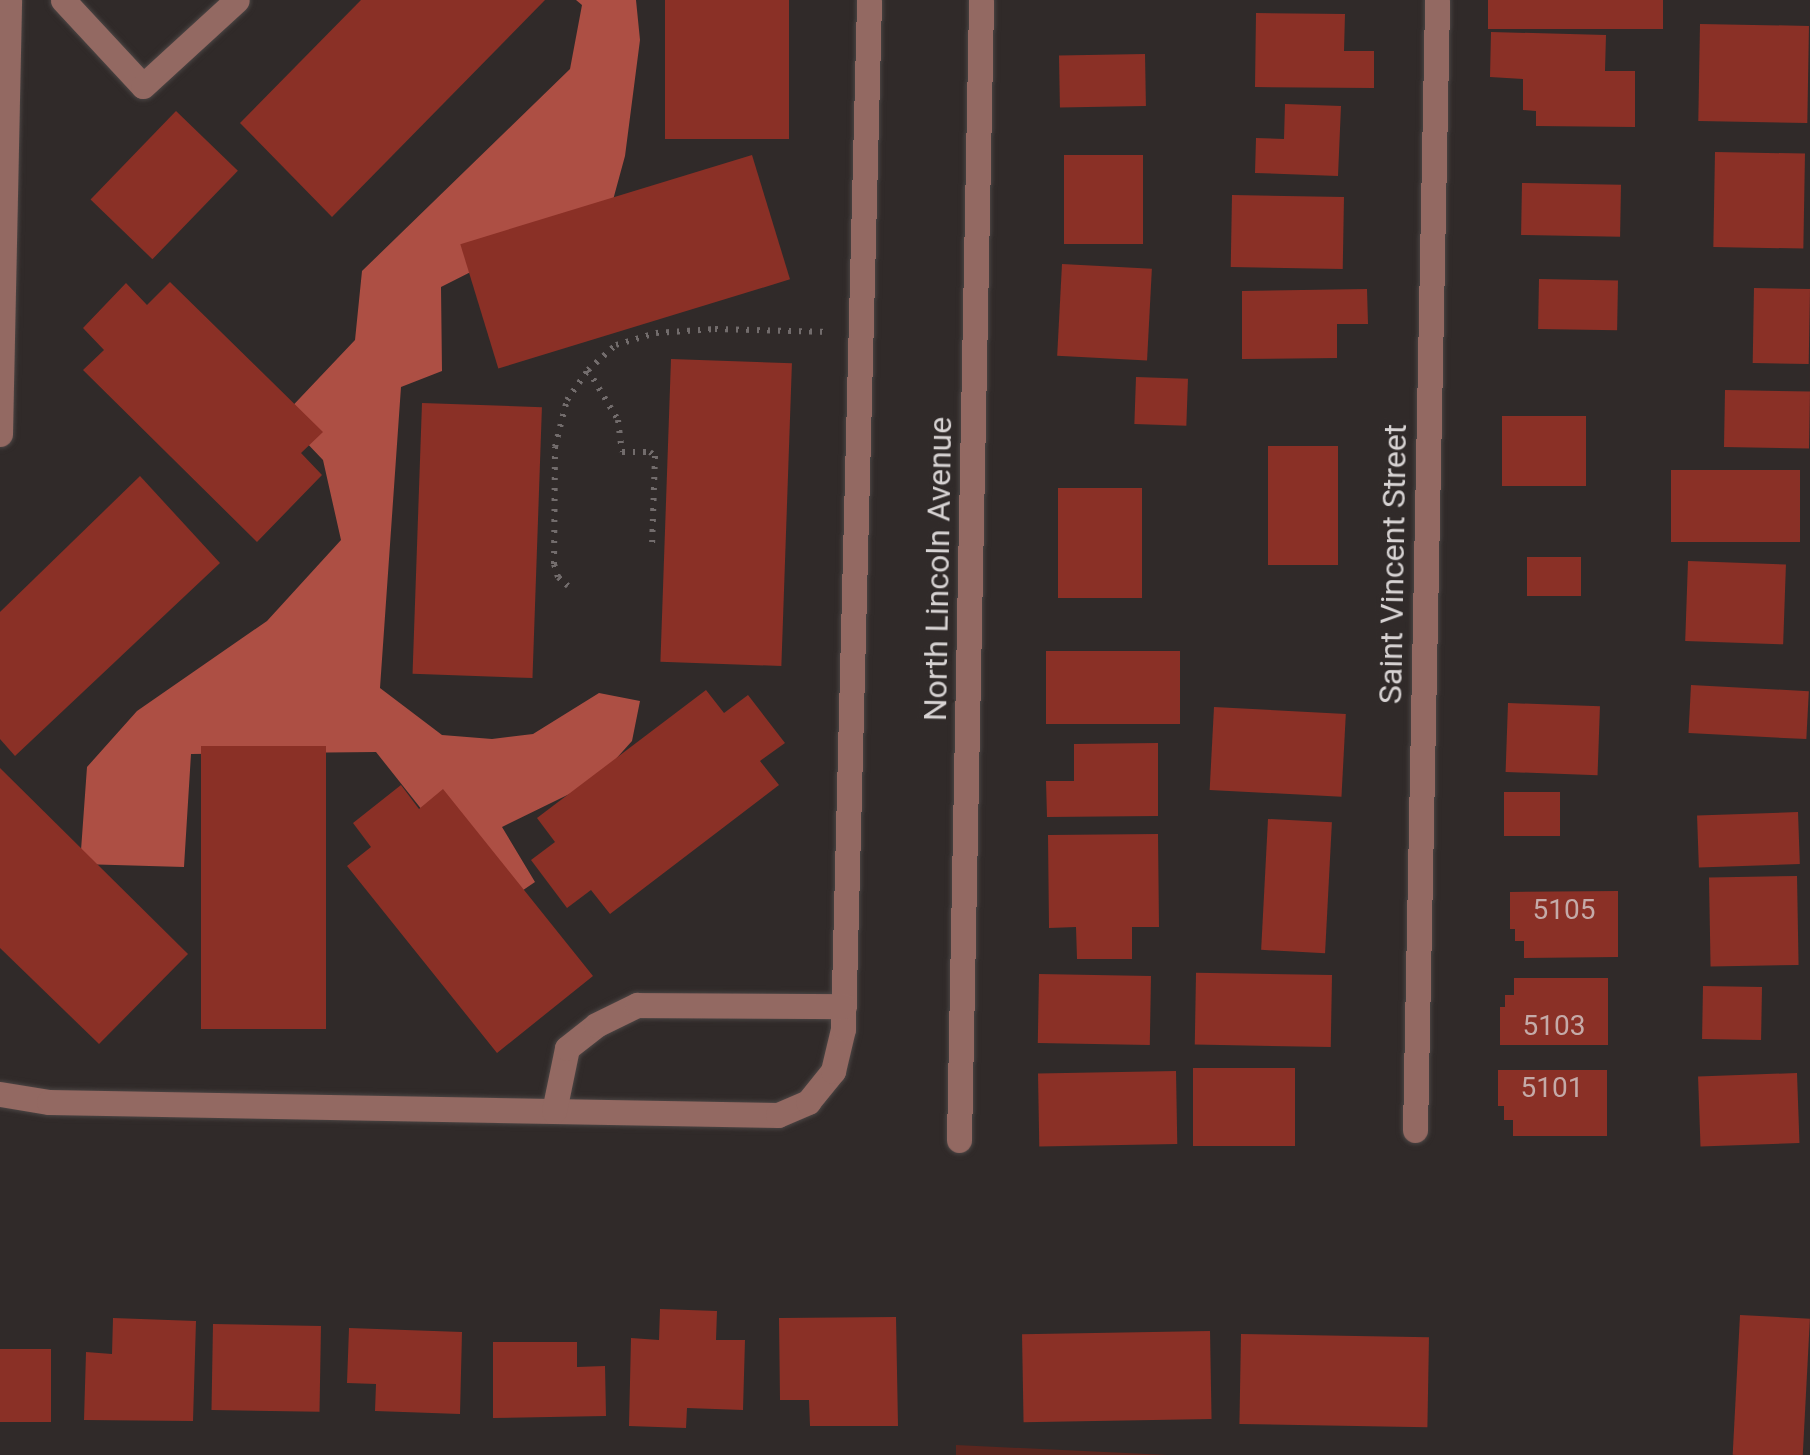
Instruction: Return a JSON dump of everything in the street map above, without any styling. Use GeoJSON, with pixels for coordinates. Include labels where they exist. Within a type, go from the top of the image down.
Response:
{"type":"FeatureCollection","features":[{"type":"Feature","properties":{"kind":"street"},"geometry":{"type":"LineString","coordinates":[[0,434],[9,0]]}},
{"type":"Feature","properties":{"kind":"street"},"geometry":{"type":"LineString","coordinates":[[63,0],[143,86],[237,0]]}},
{"type":"Feature","properties":{"kind":"street"},"geometry":{"type":"LineString","coordinates":[[0,1094],[49,1102],[778,1115],[808,1102],[833,1071],[844,1006],[869,0]]}},
{"type":"Feature","properties":{"kind":"street","name":"North Lincoln Avenue"},"geometry":{"type":"LineString","coordinates":[[959,1140],[982,0]]}},
{"type":"Feature","properties":{"kind":"street","name":"Saint Vincent Street"},"geometry":{"type":"LineString","coordinates":[[1415,1130],[1437,0]]}},
{"type":"Feature","properties":{"kind":"street"},"geometry":{"type":"LineString","coordinates":[[554,1111],[567,1048],[596,1025],[637,1006],[844,1006]]}},
{"type":"Feature","properties":{"kind":"path"},"geometry":{"type":"LineString","coordinates":[[568,586],[558,577],[554,564],[555,447],[567,400],[588,370],[616,345],[656,333],[715,329],[861,332]]}},
{"type":"Feature","properties":{"kind":"path"},"geometry":{"type":"LineString","coordinates":[[588,370],[618,420],[622,452],[650,452],[655,456],[652,548]]}},
{"type":"Feature","properties":{"kind":"shaded area"},"geometry":{"type":"Polygon","coordinates":[[[576,0],[636,0],[640,40],[625,156],[613,200],[441,287],[442,371],[401,387],[380,688],[442,735],[492,739],[533,734],[599,693],[640,701],[632,741],[596,781],[502,827],[535,882],[510,899],[461,859],[376,752],[191,754],[184,867],[80,864],[87,767],[137,711],[267,621],[341,540],[323,460],[282,417],[355,340],[362,271],[570,69],[582,5],[576,0]]]}},
{"type":"Feature","properties":{"kind":"shaded area"},"geometry":{"type":"Polygon","coordinates":[[[956,1445],[1168,1455],[956,1455],[956,1445]]]}},
{"type":"Feature","properties":{"kind":"building"},"geometry":{"type":"Polygon","coordinates":[[[361,0],[545,0],[332,217],[240,123],[361,0]]]}},
{"type":"Feature","properties":{"kind":"building"},"geometry":{"type":"Polygon","coordinates":[[[665,0],[789,0],[789,139],[665,139],[665,0]]]}},
{"type":"Feature","properties":{"kind":"building"},"geometry":{"type":"Polygon","coordinates":[[[1488,0],[1663,0],[1663,29],[1488,29],[1488,0]]]}},
{"type":"Feature","properties":{"kind":"building"},"geometry":{"type":"Polygon","coordinates":[[[1256,13],[1345,14],[1344,51],[1374,51],[1374,88],[1255,87],[1256,13]]]}},
{"type":"Feature","properties":{"kind":"building"},"geometry":{"type":"Polygon","coordinates":[[[1700,24],[1809,26],[1807,123],[1698,121],[1700,24]]]}},
{"type":"Feature","properties":{"kind":"building"},"geometry":{"type":"Polygon","coordinates":[[[1491,32],[1606,35],[1605,71],[1635,71],[1635,127],[1536,126],[1536,111],[1523,110],[1523,79],[1490,77],[1491,32]]]}},
{"type":"Feature","properties":{"kind":"building"},"geometry":{"type":"Polygon","coordinates":[[[1145,54],[1146,106],[1060,107],[1059,56],[1145,54]]]}},
{"type":"Feature","properties":{"kind":"building"},"geometry":{"type":"Polygon","coordinates":[[[1285,104],[1341,106],[1338,176],[1255,173],[1256,138],[1284,139],[1285,104]]]}},
{"type":"Feature","properties":{"kind":"building"},"geometry":{"type":"Polygon","coordinates":[[[176,111],[238,171],[152,259],[91,199],[176,111]]]}},
{"type":"Feature","properties":{"kind":"building"},"geometry":{"type":"Polygon","coordinates":[[[1715,152],[1805,154],[1803,249],[1713,247],[1715,152]]]}},
{"type":"Feature","properties":{"kind":"building"},"geometry":{"type":"Polygon","coordinates":[[[752,155],[790,279],[498,368],[460,244],[752,155]]]}},
{"type":"Feature","properties":{"kind":"building"},"geometry":{"type":"Polygon","coordinates":[[[1064,155],[1143,155],[1143,244],[1064,244],[1064,155]]]}},
{"type":"Feature","properties":{"kind":"building"},"geometry":{"type":"Polygon","coordinates":[[[1522,183],[1621,185],[1620,237],[1521,235],[1522,183]]]}},
{"type":"Feature","properties":{"kind":"building"},"geometry":{"type":"Polygon","coordinates":[[[1232,195],[1344,197],[1343,269],[1231,267],[1232,195]]]}},
{"type":"Feature","properties":{"kind":"building"},"geometry":{"type":"Polygon","coordinates":[[[1062,264],[1152,269],[1147,361],[1057,356],[1062,264]]]}},
{"type":"Feature","properties":{"kind":"building"},"geometry":{"type":"Polygon","coordinates":[[[1539,279],[1618,280],[1617,330],[1538,329],[1539,279]]]}},
{"type":"Feature","properties":{"kind":"building"},"geometry":{"type":"Polygon","coordinates":[[[170,282],[323,432],[301,453],[322,475],[257,542],[83,370],[104,350],[83,328],[126,283],[147,305],[170,282]]]}},
{"type":"Feature","properties":{"kind":"building"},"geometry":{"type":"Polygon","coordinates":[[[1754,288],[1810,289],[1809,364],[1753,363],[1754,288]]]}},
{"type":"Feature","properties":{"kind":"building"},"geometry":{"type":"Polygon","coordinates":[[[1367,289],[1368,324],[1337,324],[1337,358],[1242,359],[1242,291],[1367,289]]]}},
{"type":"Feature","properties":{"kind":"building"},"geometry":{"type":"Polygon","coordinates":[[[671,359],[792,363],[781,666],[660,662],[671,359]]]}},
{"type":"Feature","properties":{"kind":"building"},"geometry":{"type":"Polygon","coordinates":[[[1136,377],[1188,379],[1186,426],[1134,424],[1136,377]]]}},
{"type":"Feature","properties":{"kind":"building"},"geometry":{"type":"Polygon","coordinates":[[[1725,390],[1810,391],[1809,448],[1724,447],[1725,390]]]}},
{"type":"Feature","properties":{"kind":"building"},"geometry":{"type":"Polygon","coordinates":[[[422,403],[542,407],[532,678],[413,674],[422,403]]]}},
{"type":"Feature","properties":{"kind":"building"},"geometry":{"type":"Polygon","coordinates":[[[1502,416],[1586,416],[1586,486],[1502,486],[1502,416]]]}},
{"type":"Feature","properties":{"kind":"building"},"geometry":{"type":"Polygon","coordinates":[[[1268,446],[1338,446],[1338,565],[1268,565],[1268,446]]]}},
{"type":"Feature","properties":{"kind":"building"},"geometry":{"type":"Polygon","coordinates":[[[1671,470],[1800,470],[1800,542],[1671,542],[1671,470]]]}},
{"type":"Feature","properties":{"kind":"building"},"geometry":{"type":"Polygon","coordinates":[[[140,476],[220,563],[15,756],[0,739],[0,612],[140,476]]]}},
{"type":"Feature","properties":{"kind":"building"},"geometry":{"type":"Polygon","coordinates":[[[1058,488],[1142,488],[1142,598],[1058,598],[1058,488]]]}},
{"type":"Feature","properties":{"kind":"building"},"geometry":{"type":"Polygon","coordinates":[[[1527,557],[1581,557],[1581,596],[1527,596],[1527,557]]]}},
{"type":"Feature","properties":{"kind":"building"},"geometry":{"type":"Polygon","coordinates":[[[1688,561],[1786,564],[1783,644],[1685,641],[1688,561]]]}},
{"type":"Feature","properties":{"kind":"building"},"geometry":{"type":"Polygon","coordinates":[[[1046,651],[1180,651],[1180,724],[1046,724],[1046,651]]]}},
{"type":"Feature","properties":{"kind":"building"},"geometry":{"type":"Polygon","coordinates":[[[1691,685],[1809,691],[1806,739],[1688,733],[1691,685]]]}},
{"type":"Feature","properties":{"kind":"building"},"geometry":{"type":"Polygon","coordinates":[[[706,690],[724,713],[748,695],[785,743],[760,761],[779,785],[610,914],[591,890],[567,908],[531,860],[555,842],[537,818],[706,690]]]}},
{"type":"Feature","properties":{"kind":"building"},"geometry":{"type":"Polygon","coordinates":[[[1508,703],[1600,706],[1598,775],[1506,772],[1508,703]]]}},
{"type":"Feature","properties":{"kind":"building"},"geometry":{"type":"Polygon","coordinates":[[[1214,707],[1346,714],[1341,797],[1210,790],[1214,707]]]}},
{"type":"Feature","properties":{"kind":"building"},"geometry":{"type":"Polygon","coordinates":[[[1158,743],[1158,816],[1047,817],[1046,781],[1074,781],[1074,744],[1158,743]]]}},
{"type":"Feature","properties":{"kind":"building"},"geometry":{"type":"Polygon","coordinates":[[[201,746],[326,746],[326,1029],[201,1029],[201,746]]]}},
{"type":"Feature","properties":{"kind":"building"},"geometry":{"type":"Polygon","coordinates":[[[0,768],[188,954],[99,1044],[0,948],[0,768]]]}},
{"type":"Feature","properties":{"kind":"building"},"geometry":{"type":"Polygon","coordinates":[[[401,785],[419,809],[443,789],[593,976],[497,1053],[347,866],[371,847],[353,823],[401,785]]]}},
{"type":"Feature","properties":{"kind":"building"},"geometry":{"type":"Polygon","coordinates":[[[1504,792],[1560,792],[1560,836],[1504,836],[1504,792]]]}},
{"type":"Feature","properties":{"kind":"building"},"geometry":{"type":"Polygon","coordinates":[[[1798,812],[1800,864],[1699,867],[1697,816],[1798,812]]]}},
{"type":"Feature","properties":{"kind":"building"},"geometry":{"type":"Polygon","coordinates":[[[1268,819],[1332,822],[1325,953],[1261,950],[1268,819]]]}},
{"type":"Feature","properties":{"kind":"building"},"geometry":{"type":"Polygon","coordinates":[[[1158,834],[1159,927],[1132,927],[1132,959],[1077,959],[1076,927],[1049,928],[1048,835],[1158,834]]]}},
{"type":"Feature","properties":{"kind":"building"},"geometry":{"type":"Polygon","coordinates":[[[1797,876],[1799,965],[1711,967],[1709,878],[1797,876]]]}},
{"type":"Feature","properties":{"kind":"building"},"geometry":{"type":"Polygon","coordinates":[[[1618,891],[1618,957],[1524,958],[1524,941],[1515,941],[1515,929],[1510,929],[1510,892],[1618,891]]]}},
{"type":"Feature","properties":{"kind":"building"},"geometry":{"type":"Polygon","coordinates":[[[1196,973],[1332,975],[1331,1047],[1195,1045],[1196,973]]]}},
{"type":"Feature","properties":{"kind":"building"},"geometry":{"type":"Polygon","coordinates":[[[1039,974],[1151,976],[1150,1045],[1038,1043],[1039,974]]]}},
{"type":"Feature","properties":{"kind":"building"},"geometry":{"type":"Polygon","coordinates":[[[1514,978],[1608,978],[1608,1045],[1500,1045],[1500,1007],[1505,1007],[1505,995],[1514,995],[1514,978]]]}},
{"type":"Feature","properties":{"kind":"building"},"geometry":{"type":"Polygon","coordinates":[[[1703,986],[1762,987],[1761,1040],[1702,1039],[1703,986]]]}},
{"type":"Feature","properties":{"kind":"building"},"geometry":{"type":"Polygon","coordinates":[[[1193,1068],[1295,1068],[1295,1146],[1193,1146],[1193,1068]]]}},
{"type":"Feature","properties":{"kind":"building"},"geometry":{"type":"Polygon","coordinates":[[[1498,1070],[1607,1070],[1607,1136],[1513,1136],[1513,1120],[1504,1120],[1504,1106],[1498,1106],[1498,1070]]]}},
{"type":"Feature","properties":{"kind":"building"},"geometry":{"type":"Polygon","coordinates":[[[1176,1071],[1177,1144],[1039,1146],[1038,1073],[1176,1071]]]}},
{"type":"Feature","properties":{"kind":"building"},"geometry":{"type":"Polygon","coordinates":[[[1797,1073],[1799,1143],[1701,1146],[1698,1076],[1797,1073]]]}},
{"type":"Feature","properties":{"kind":"building"},"geometry":{"type":"Polygon","coordinates":[[[660,1309],[717,1311],[716,1340],[745,1340],[743,1410],[687,1408],[686,1428],[629,1426],[631,1338],[659,1340],[660,1309]]]}},
{"type":"Feature","properties":{"kind":"building"},"geometry":{"type":"Polygon","coordinates":[[[1740,1315],[1810,1319],[1803,1455],[1733,1455],[1740,1315]]]}},
{"type":"Feature","properties":{"kind":"building"},"geometry":{"type":"Polygon","coordinates":[[[896,1317],[898,1426],[810,1426],[809,1400],[780,1400],[779,1318],[896,1317]]]}},
{"type":"Feature","properties":{"kind":"building"},"geometry":{"type":"Polygon","coordinates":[[[113,1318],[196,1321],[193,1421],[84,1420],[86,1352],[112,1354],[113,1318]]]}},
{"type":"Feature","properties":{"kind":"building"},"geometry":{"type":"Polygon","coordinates":[[[213,1324],[321,1326],[319,1412],[211,1410],[213,1324]]]}},
{"type":"Feature","properties":{"kind":"building"},"geometry":{"type":"Polygon","coordinates":[[[349,1328],[462,1332],[460,1414],[375,1411],[376,1384],[347,1383],[349,1328]]]}},
{"type":"Feature","properties":{"kind":"building"},"geometry":{"type":"Polygon","coordinates":[[[1210,1331],[1212,1419],[1024,1422],[1022,1334],[1210,1331]]]}},
{"type":"Feature","properties":{"kind":"building"},"geometry":{"type":"Polygon","coordinates":[[[1241,1334],[1429,1337],[1427,1427],[1239,1424],[1241,1334]]]}},
{"type":"Feature","properties":{"kind":"building"},"geometry":{"type":"Polygon","coordinates":[[[493,1342],[577,1342],[577,1367],[605,1366],[606,1416],[493,1418],[493,1342]]]}},
{"type":"Feature","properties":{"kind":"building"},"geometry":{"type":"Polygon","coordinates":[[[0,1349],[51,1349],[51,1422],[0,1422],[0,1349]]]}}]}
